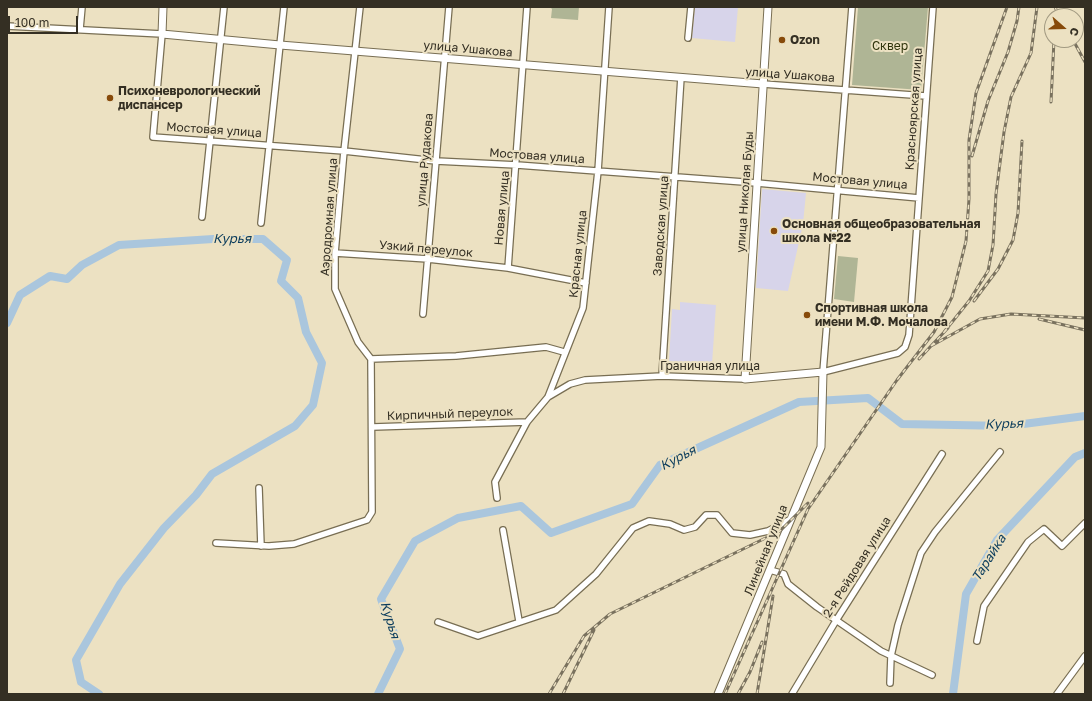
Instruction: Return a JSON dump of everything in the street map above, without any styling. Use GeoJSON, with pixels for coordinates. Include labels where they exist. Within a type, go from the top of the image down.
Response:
{"type":"FeatureCollection","features":[{"type":"Feature","properties":{"kind":"street"},"geometry":{"type":"LineString","coordinates":[[80,29],[82,7]]}},
{"type":"Feature","properties":{"kind":"street"},"geometry":{"type":"LineString","coordinates":[[162,34],[163,7]]}},
{"type":"Feature","properties":{"kind":"street"},"geometry":{"type":"LineString","coordinates":[[202,217],[224,7]]}},
{"type":"Feature","properties":{"kind":"street"},"geometry":{"type":"LineString","coordinates":[[261,223],[284,7]]}},
{"type":"Feature","properties":{"kind":"street","name":"Аэродромная улица"},"geometry":{"type":"LineString","coordinates":[[360,7],[344,151],[335,253],[335,289],[358,342],[371,358]]}},
{"type":"Feature","properties":{"kind":"street","name":"улица Рудакова"},"geometry":{"type":"LineString","coordinates":[[424,314],[449,7]]}},
{"type":"Feature","properties":{"kind":"street","name":"Новая улица"},"geometry":{"type":"LineString","coordinates":[[508,268],[517,164],[527,7]]}},
{"type":"Feature","properties":{"kind":"street","name":"Красная улица"},"geometry":{"type":"LineString","coordinates":[[497,498],[494,482],[528,422],[548,397],[564,352],[580,316],[586,283],[598,171],[609,7]]}},
{"type":"Feature","properties":{"kind":"street"},"geometry":{"type":"LineString","coordinates":[[688,38],[691,7]]}},
{"type":"Feature","properties":{"kind":"street","name":"улица Николая Буды"},"geometry":{"type":"LineString","coordinates":[[745,379],[768,7]]}},
{"type":"Feature","properties":{"kind":"street"},"geometry":{"type":"LineString","coordinates":[[823,372],[852,7]]}},
{"type":"Feature","properties":{"kind":"street","name":"Красноярская улица"},"geometry":{"type":"LineString","coordinates":[[898,353],[904,347],[909,335],[933,7]]}},
{"type":"Feature","properties":{"kind":"street","name":"улица Ушакова"},"geometry":{"type":"LineString","coordinates":[[7,26],[162,34],[523,65],[926,96]]}},
{"type":"Feature","properties":{"kind":"street","name":"Мостовая улица"},"geometry":{"type":"LineString","coordinates":[[162,34],[153,137],[344,151],[436,161],[517,164],[757,183],[919,198]]}},
{"type":"Feature","properties":{"kind":"street","name":"Заводская улица"},"geometry":{"type":"LineString","coordinates":[[662,376],[682,77]]}},
{"type":"Feature","properties":{"kind":"street","name":"Узкий переулок"},"geometry":{"type":"LineString","coordinates":[[335,253],[428,259],[508,268],[586,283]]}},
{"type":"Feature","properties":{"kind":"street"},"geometry":{"type":"LineString","coordinates":[[216,543],[261,546],[294,544],[371,517],[373,506],[371,358],[456,356],[546,348],[564,352]]}},
{"type":"Feature","properties":{"kind":"street","name":"Граничная улица"},"geometry":{"type":"LineString","coordinates":[[548,397],[577,381],[662,376],[745,379],[823,372],[898,353]]}},
{"type":"Feature","properties":{"kind":"street","name":"Линейная улица"},"geometry":{"type":"LineString","coordinates":[[718,694],[821,447],[823,372]]}},
{"type":"Feature","properties":{"kind":"street","name":"Кирпичный переулок"},"geometry":{"type":"LineString","coordinates":[[372,427],[528,422]]}},
{"type":"Feature","properties":{"kind":"street"},"geometry":{"type":"LineString","coordinates":[[890,683],[891,656],[898,625],[921,553],[935,532],[1000,452]]}},
{"type":"Feature","properties":{"kind":"street","name":"2-я Рейдовая улица"},"geometry":{"type":"LineString","coordinates":[[792,694],[837,619],[942,454]]}},
{"type":"Feature","properties":{"kind":"street"},"geometry":{"type":"LineString","coordinates":[[259,488],[261,546]]}},
{"type":"Feature","properties":{"kind":"street"},"geometry":{"type":"LineString","coordinates":[[438,622],[478,636],[519,621],[556,610],[596,574],[633,528],[649,521],[670,524],[684,530],[695,527],[706,515],[717,515],[732,532],[750,535],[768,531],[791,519]]}},
{"type":"Feature","properties":{"kind":"street"},"geometry":{"type":"LineString","coordinates":[[977,640],[984,606],[1028,542],[1044,529],[1062,546],[1085,523]]}},
{"type":"Feature","properties":{"kind":"street"},"geometry":{"type":"LineString","coordinates":[[503,530],[519,621]]}},
{"type":"Feature","properties":{"kind":"street"},"geometry":{"type":"LineString","coordinates":[[770,570],[784,574],[788,584],[891,656],[932,675]]}},
{"type":"Feature","properties":{"kind":"street"},"geometry":{"type":"LineString","coordinates":[[1056,694],[1085,656]]}},
{"type":"Feature","properties":{"kind":"shaded area"},"geometry":{"type":"Polygon","coordinates":[[[695,7],[738,7],[735,42],[692,38],[695,7]]]}},
{"type":"Feature","properties":{"kind":"shaded area"},"geometry":{"type":"Polygon","coordinates":[[[762,189],[806,193],[803,224],[788,291],[756,288],[762,189]]]}},
{"type":"Feature","properties":{"kind":"shaded area"},"geometry":{"type":"Polygon","coordinates":[[[680,302],[716,305],[712,364],[669,361],[672,309],[680,310],[680,302]]]}},
{"type":"Feature","properties":{"kind":"green space"},"geometry":{"type":"Polygon","coordinates":[[[550,7],[579,7],[578,20],[551,18],[552,9],[550,7]]]}},
{"type":"Feature","properties":{"kind":"green space","name":"Сквер"},"geometry":{"type":"Polygon","coordinates":[[[858,7],[928,7],[921,90],[852,85],[858,7]]]}},
{"type":"Feature","properties":{"kind":"green space"},"geometry":{"type":"Polygon","coordinates":[[[838,256],[858,258],[854,302],[834,299],[838,256]]]}},
{"type":"Feature","properties":{"kind":"waterway","name":"Курья"},"geometry":{"type":"LineString","coordinates":[[7,323],[20,295],[50,276],[67,279],[82,265],[119,245],[213,239],[263,239],[287,260],[281,281],[298,298],[306,332],[322,363],[313,405],[295,426],[212,474],[196,495],[164,528],[120,584],[76,660],[81,682],[99,694]]}},
{"type":"Feature","properties":{"kind":"waterway","name":"Курья"},"geometry":{"type":"LineString","coordinates":[[378,694],[400,649],[381,599],[415,541],[458,518],[521,506],[551,533],[632,504],[660,465],[799,402],[868,398],[902,424],[1008,426],[1085,416]]}},
{"type":"Feature","properties":{"kind":"waterway","name":"Тарайка"},"geometry":{"type":"LineString","coordinates":[[953,694],[966,594],[997,540],[1075,457],[1085,453]]}},
{"type":"Feature","properties":{"kind":"railway"},"geometry":{"type":"LineString","coordinates":[[725,694],[808,509],[897,380],[934,332],[952,297],[966,241],[969,199],[969,140],[976,93],[1007,7]]}},
{"type":"Feature","properties":{"kind":"railway"},"geometry":{"type":"LineString","coordinates":[[972,156],[988,101],[1008,52],[1017,21],[1019,7]]}},
{"type":"Feature","properties":{"kind":"railway"},"geometry":{"type":"LineString","coordinates":[[944,332],[969,301],[988,271],[993,245],[996,194],[1004,132],[1011,97],[1031,53],[1037,7]]}},
{"type":"Feature","properties":{"kind":"railway"},"geometry":{"type":"LineString","coordinates":[[1051,102],[1054,48]]}},
{"type":"Feature","properties":{"kind":"railway"},"geometry":{"type":"LineString","coordinates":[[1077,48],[1085,62]]}},
{"type":"Feature","properties":{"kind":"railway"},"geometry":{"type":"LineString","coordinates":[[974,301],[998,269],[1013,240],[1018,213],[1022,141]]}},
{"type":"Feature","properties":{"kind":"railway"},"geometry":{"type":"LineString","coordinates":[[919,359],[931,346],[980,319],[1011,314],[1085,318]]}},
{"type":"Feature","properties":{"kind":"railway"},"geometry":{"type":"LineString","coordinates":[[1039,319],[1085,330]]}},
{"type":"Feature","properties":{"kind":"railway"},"geometry":{"type":"LineString","coordinates":[[931,346],[948,328]]}},
{"type":"Feature","properties":{"kind":"railway"},"geometry":{"type":"LineString","coordinates":[[549,694],[584,636],[610,614],[780,531],[808,503]]}},
{"type":"Feature","properties":{"kind":"railway"},"geometry":{"type":"LineString","coordinates":[[757,694],[773,596]]}},
{"type":"Feature","properties":{"kind":"railway"},"geometry":{"type":"LineString","coordinates":[[563,694],[594,630]]}},
{"type":"Feature","properties":{"kind":"railway"},"geometry":{"type":"LineString","coordinates":[[738,694],[750,672],[762,642]]}},
{"type":"Feature","properties":{"kind":"place","name":"Ozon"},"geometry":{"type":"Point","coordinates":[782,40]}},
{"type":"Feature","properties":{"kind":"place","name":"Психоневрологический диспансер"},"geometry":{"type":"Point","coordinates":[110,98]}},
{"type":"Feature","properties":{"kind":"place","name":"Основная общеобразовательная школа №22"},"geometry":{"type":"Point","coordinates":[774,231]}},
{"type":"Feature","properties":{"kind":"place","name":"Спортивная школа имени М.Ф. Мочалова"},"geometry":{"type":"Point","coordinates":[807,315]}}]}
